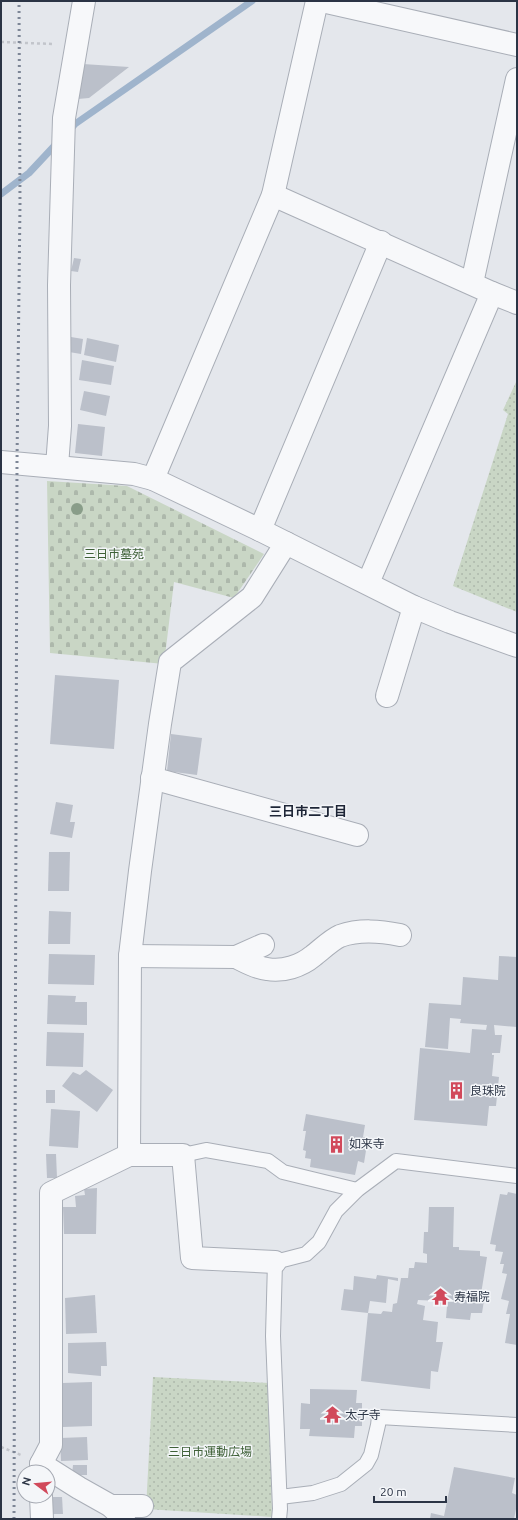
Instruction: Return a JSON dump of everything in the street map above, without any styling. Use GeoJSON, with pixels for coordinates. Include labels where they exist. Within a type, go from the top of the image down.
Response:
{"type":"FeatureCollection","features":[{"type":"Feature","properties":{"kind":"street"},"geometry":{"type":"LineString","coordinates":[[57,466],[60,426],[59,285],[64,118],[84,1]]}},
{"type":"Feature","properties":{"kind":"street"},"geometry":{"type":"LineString","coordinates":[[152,479],[272,195],[317,1]]}},
{"type":"Feature","properties":{"kind":"street"},"geometry":{"type":"LineString","coordinates":[[322,1],[517,45]]}},
{"type":"Feature","properties":{"kind":"street"},"geometry":{"type":"LineString","coordinates":[[472,283],[517,79]]}},
{"type":"Feature","properties":{"kind":"street"},"geometry":{"type":"LineString","coordinates":[[272,195],[381,242],[517,304]]}},
{"type":"Feature","properties":{"kind":"street"},"geometry":{"type":"LineString","coordinates":[[260,530],[381,242]]}},
{"type":"Feature","properties":{"kind":"street"},"geometry":{"type":"LineString","coordinates":[[368,584],[492,293]]}},
{"type":"Feature","properties":{"kind":"street"},"geometry":{"type":"LineString","coordinates":[[1,462],[134,474],[152,479],[260,530],[414,607],[450,622],[517,646]]}},
{"type":"Feature","properties":{"kind":"street"},"geometry":{"type":"LineString","coordinates":[[129,1155],[130,956],[152,778],[170,662],[252,597],[286,543]]}},
{"type":"Feature","properties":{"kind":"street"},"geometry":{"type":"LineString","coordinates":[[387,696],[414,607]]}},
{"type":"Feature","properties":{"kind":"street"},"geometry":{"type":"LineString","coordinates":[[152,778],[357,835]]}},
{"type":"Feature","properties":{"kind":"street"},"geometry":{"type":"LineString","coordinates":[[130,956],[236,957],[268,970],[291,968],[307,961],[338,937],[357,931],[382,931],[400,935]]}},
{"type":"Feature","properties":{"kind":"street"},"geometry":{"type":"LineString","coordinates":[[236,957],[263,945]]}},
{"type":"Feature","properties":{"kind":"street"},"geometry":{"type":"LineString","coordinates":[[43,1464],[51,1445],[51,1193],[129,1155],[183,1155],[192,1258],[275,1262]]}},
{"type":"Feature","properties":{"kind":"street"},"geometry":{"type":"LineString","coordinates":[[56,1476],[118,1512],[142,1506]]}},
{"type":"Feature","properties":{"kind":"street"},"geometry":{"type":"LineString","coordinates":[[41,1504],[42,1519]]}},
{"type":"Feature","properties":{"kind":"lane"},"geometry":{"type":"LineString","coordinates":[[183,1155],[206,1150],[268,1161],[283,1172],[357,1190]]}},
{"type":"Feature","properties":{"kind":"lane"},"geometry":{"type":"LineString","coordinates":[[279,1519],[280,1497],[273,1336],[275,1262],[306,1254],[320,1242],[336,1211],[357,1190],[396,1162],[517,1176]]}},
{"type":"Feature","properties":{"kind":"lane"},"geometry":{"type":"LineString","coordinates":[[280,1497],[312,1493],[341,1484],[366,1464],[370,1455],[379,1417],[517,1426]]}},
{"type":"Feature","properties":{"kind":"path"},"geometry":{"type":"LineString","coordinates":[[1,42],[76,45]]}},
{"type":"Feature","properties":{"kind":"path"},"geometry":{"type":"LineString","coordinates":[[1,1447],[14,1452]]}},
{"type":"Feature","properties":{"kind":"green space"},"geometry":{"type":"Polygon","coordinates":[[[517,380],[517,612],[453,586],[508,414],[503,410],[517,380]]]}},
{"type":"Feature","properties":{"kind":"green space","name":"三日市墓苑"},"geometry":{"type":"Polygon","coordinates":[[[47,481],[127,486],[264,554],[234,598],[174,582],[164,664],[50,653],[47,481]]]}},
{"type":"Feature","properties":{"kind":"green space","name":"三日市運動広場"},"geometry":{"type":"Polygon","coordinates":[[[153,1377],[270,1383],[272,1517],[146,1509],[153,1377]]]}},
{"type":"Feature","properties":{"kind":"building"},"geometry":{"type":"Polygon","coordinates":[[[83,64],[129,67],[89,98],[78,99],[83,64]]]}},
{"type":"Feature","properties":{"kind":"building"},"geometry":{"type":"Polygon","coordinates":[[[74,258],[81,259],[78,272],[71,271],[74,258]]]}},
{"type":"Feature","properties":{"kind":"building"},"geometry":{"type":"Polygon","coordinates":[[[71,337],[83,339],[81,354],[69,352],[71,337]]]}},
{"type":"Feature","properties":{"kind":"building"},"geometry":{"type":"Polygon","coordinates":[[[87,338],[119,345],[116,362],[84,355],[87,338]]]}},
{"type":"Feature","properties":{"kind":"building"},"geometry":{"type":"Polygon","coordinates":[[[82,360],[114,366],[111,385],[79,380],[82,360]]]}},
{"type":"Feature","properties":{"kind":"building"},"geometry":{"type":"Polygon","coordinates":[[[84,391],[110,396],[106,416],[80,410],[84,391]]]}},
{"type":"Feature","properties":{"kind":"building"},"geometry":{"type":"Polygon","coordinates":[[[78,424],[105,427],[102,456],[75,453],[78,424]]]}},
{"type":"Feature","properties":{"kind":"building"},"geometry":{"type":"Polygon","coordinates":[[[55,675],[119,680],[114,749],[50,744],[55,675]]]}},
{"type":"Feature","properties":{"kind":"building"},"geometry":{"type":"Polygon","coordinates":[[[171,734],[202,738],[197,775],[167,771],[171,734]]]}},
{"type":"Feature","properties":{"kind":"building"},"geometry":{"type":"Polygon","coordinates":[[[56,802],[73,805],[70,822],[75,822],[72,838],[50,834],[56,802]]]}},
{"type":"Feature","properties":{"kind":"building"},"geometry":{"type":"Polygon","coordinates":[[[49,852],[70,852],[69,891],[48,891],[49,852]]]}},
{"type":"Feature","properties":{"kind":"building"},"geometry":{"type":"Polygon","coordinates":[[[49,911],[71,912],[70,944],[48,944],[49,911]]]}},
{"type":"Feature","properties":{"kind":"building"},"geometry":{"type":"Polygon","coordinates":[[[49,954],[95,955],[94,985],[48,984],[49,954]]]}},
{"type":"Feature","properties":{"kind":"building"},"geometry":{"type":"Polygon","coordinates":[[[499,956],[517,957],[517,1027],[494,1025],[495,1035],[502,1035],[500,1053],[492,1053],[492,1055],[494,1055],[492,1076],[499,1077],[496,1106],[489,1106],[487,1126],[414,1120],[420,1048],[470,1053],[472,1029],[486,1030],[487,1025],[460,1023],[461,1019],[450,1018],[448,1049],[425,1047],[429,1003],[461,1005],[463,977],[498,980],[499,956]]]}},
{"type":"Feature","properties":{"kind":"building"},"geometry":{"type":"Polygon","coordinates":[[[48,995],[76,996],[75,1002],[87,1002],[87,1025],[47,1024],[48,995]]]}},
{"type":"Feature","properties":{"kind":"building"},"geometry":{"type":"Polygon","coordinates":[[[47,1032],[84,1033],[83,1067],[46,1066],[47,1032]]]}},
{"type":"Feature","properties":{"kind":"building"},"geometry":{"type":"Polygon","coordinates":[[[86,1070],[113,1090],[97,1112],[62,1086],[73,1072],[80,1075],[86,1070]]]}},
{"type":"Feature","properties":{"kind":"building"},"geometry":{"type":"Polygon","coordinates":[[[46,1090],[55,1090],[55,1103],[46,1103],[46,1090]]]}},
{"type":"Feature","properties":{"kind":"building"},"geometry":{"type":"Polygon","coordinates":[[[51,1109],[80,1111],[78,1148],[49,1146],[51,1109]]]}},
{"type":"Feature","properties":{"kind":"building","name":"如来寺"},"geometry":{"type":"Polygon","coordinates":[[[306,1114],[365,1125],[363,1137],[368,1138],[364,1163],[358,1161],[355,1175],[310,1167],[311,1159],[305,1158],[306,1151],[303,1150],[306,1131],[303,1131],[306,1114]]]}},
{"type":"Feature","properties":{"kind":"building"},"geometry":{"type":"Polygon","coordinates":[[[46,1154],[56,1154],[57,1178],[47,1178],[46,1154]]]}},
{"type":"Feature","properties":{"kind":"building"},"geometry":{"type":"Polygon","coordinates":[[[97,1188],[96,1234],[64,1234],[63,1207],[76,1207],[75,1196],[85,1195],[84,1189],[97,1188]]]}},
{"type":"Feature","properties":{"kind":"building"},"geometry":{"type":"Polygon","coordinates":[[[508,1192],[517,1194],[517,1345],[505,1343],[510,1314],[506,1314],[509,1301],[501,1299],[507,1274],[502,1273],[504,1264],[500,1264],[503,1252],[495,1251],[496,1245],[490,1244],[500,1194],[507,1195],[508,1192]]]}},
{"type":"Feature","properties":{"kind":"building","name":"寿福院"},"geometry":{"type":"Polygon","coordinates":[[[429,1207],[454,1207],[453,1247],[459,1247],[459,1250],[480,1251],[480,1256],[487,1257],[481,1294],[485,1294],[482,1313],[471,1313],[470,1320],[446,1318],[447,1306],[441,1306],[440,1301],[418,1300],[417,1304],[425,1306],[423,1320],[438,1322],[436,1342],[443,1342],[438,1372],[431,1371],[430,1389],[361,1381],[368,1313],[381,1314],[383,1311],[392,1312],[393,1304],[397,1303],[401,1278],[408,1278],[409,1268],[414,1268],[415,1262],[427,1263],[427,1254],[423,1253],[424,1232],[428,1232],[429,1207]]]}},
{"type":"Feature","properties":{"kind":"building"},"geometry":{"type":"Polygon","coordinates":[[[377,1275],[398,1278],[398,1281],[388,1279],[386,1303],[370,1301],[368,1313],[341,1310],[344,1289],[353,1290],[354,1276],[376,1279],[377,1275]]]}},
{"type":"Feature","properties":{"kind":"building"},"geometry":{"type":"Polygon","coordinates":[[[95,1295],[97,1333],[66,1334],[65,1298],[95,1295]]]}},
{"type":"Feature","properties":{"kind":"building"},"geometry":{"type":"Polygon","coordinates":[[[106,1342],[107,1366],[101,1366],[101,1376],[68,1373],[68,1343],[106,1342]]]}},
{"type":"Feature","properties":{"kind":"building"},"geometry":{"type":"Polygon","coordinates":[[[92,1382],[92,1426],[63,1427],[62,1383],[92,1382]]]}},
{"type":"Feature","properties":{"kind":"building","name":"太子寺"},"geometry":{"type":"Polygon","coordinates":[[[310,1389],[357,1390],[356,1403],[362,1403],[362,1426],[355,1426],[354,1438],[309,1436],[310,1429],[300,1429],[301,1403],[310,1404],[310,1389]]]}},
{"type":"Feature","properties":{"kind":"building"},"geometry":{"type":"Polygon","coordinates":[[[87,1437],[88,1460],[61,1461],[60,1438],[87,1437]]]}},
{"type":"Feature","properties":{"kind":"building"},"geometry":{"type":"Polygon","coordinates":[[[73,1465],[87,1465],[87,1475],[72,1475],[73,1465]]]}},
{"type":"Feature","properties":{"kind":"building"},"geometry":{"type":"Polygon","coordinates":[[[454,1467],[515,1478],[512,1493],[517,1495],[517,1504],[514,1519],[430,1519],[431,1513],[444,1516],[454,1467]]]}},
{"type":"Feature","properties":{"kind":"building"},"geometry":{"type":"Polygon","coordinates":[[[56,1497],[62,1497],[63,1514],[51,1514],[50,1504],[56,1504],[56,1497]]]}},
{"type":"Feature","properties":{"kind":"waterway"},"geometry":{"type":"LineString","coordinates":[[68,132],[75,124],[252,1]]}},
{"type":"Feature","properties":{"kind":"waterway"},"geometry":{"type":"LineString","coordinates":[[1,194],[29,173],[58,142]]}},
{"type":"Feature","properties":{"kind":"railway"},"geometry":{"type":"LineString","coordinates":[[14,1519],[17,462],[20,203],[19,1]]}},
{"type":"Feature","properties":{"kind":"place","name":"良珠院"},"geometry":{"type":"Point","coordinates":[457,1091]}},
{"type":"Feature","properties":{"kind":"place","name":"如来寺"},"geometry":{"type":"Point","coordinates":[336,1144]}},
{"type":"Feature","properties":{"kind":"place","name":"寿福院"},"geometry":{"type":"Point","coordinates":[441,1297]}},
{"type":"Feature","properties":{"kind":"place","name":"太子寺"},"geometry":{"type":"Point","coordinates":[332,1415]}},
{"type":"Feature","properties":{"kind":"district","name":"三日市二丁目"},"geometry":{"type":"Point","coordinates":[308,811]}}]}
